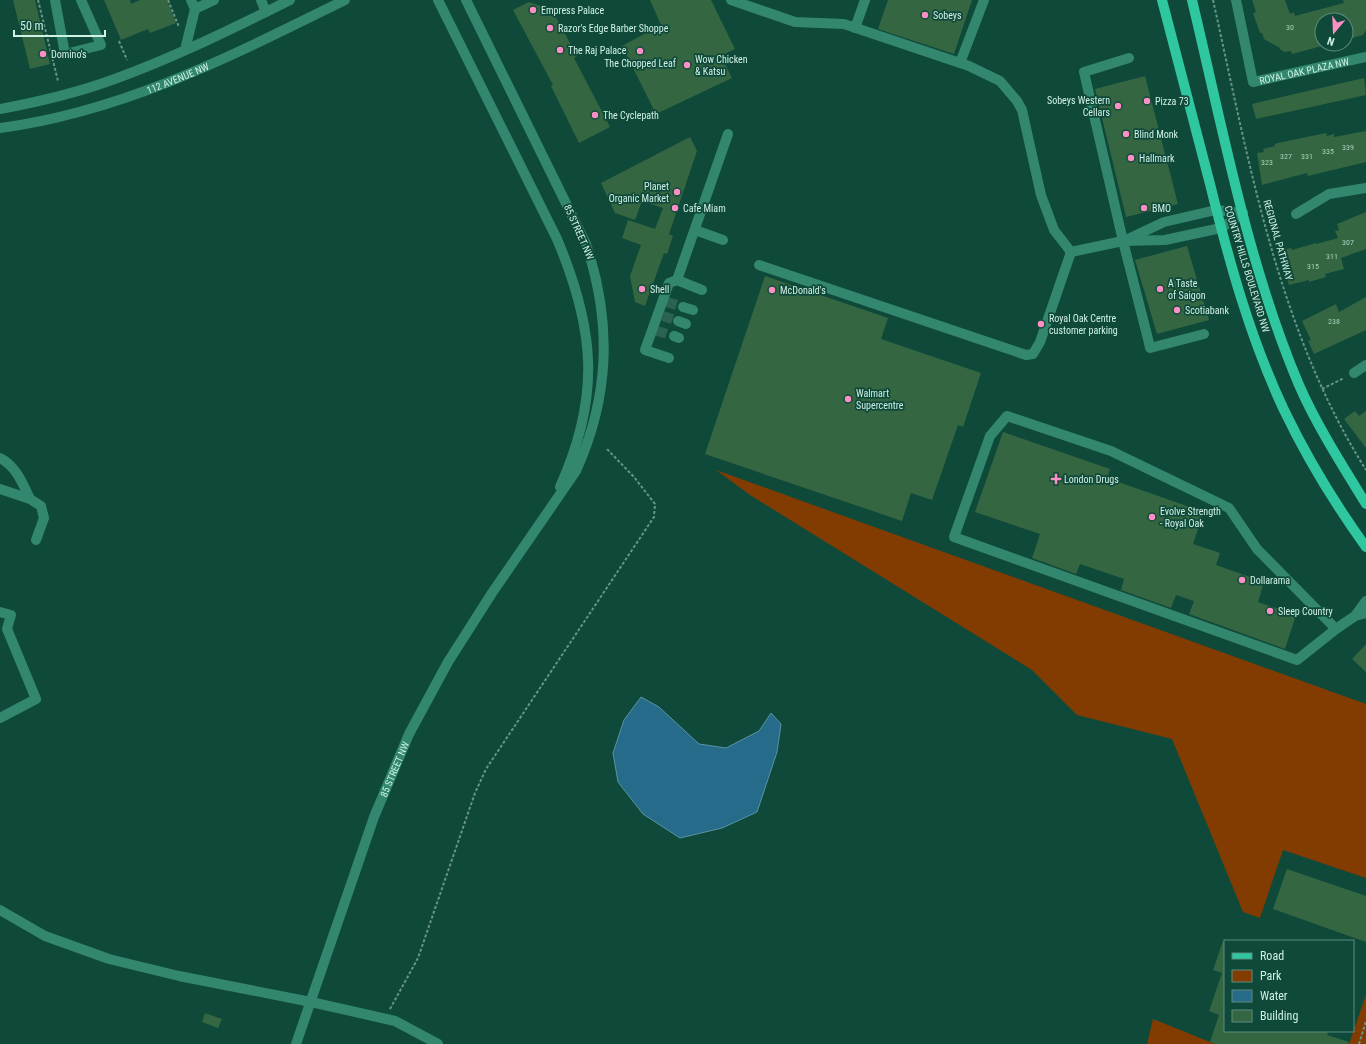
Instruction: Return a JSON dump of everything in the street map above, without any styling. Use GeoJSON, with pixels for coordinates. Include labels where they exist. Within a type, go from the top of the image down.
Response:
{"type":"FeatureCollection","features":[{"type":"Feature","properties":{"kind":"main road","name":"COUNTRY HILLS BOULEVARD NW"},"geometry":{"type":"LineString","coordinates":[[1162,0],[1216,210],[1244,307],[1284,409],[1323,482],[1366,547]]}},
{"type":"Feature","properties":{"kind":"main road","name":"COUNTRY HILLS BOULEVARD NW"},"geometry":{"type":"LineString","coordinates":[[1192,0],[1242,213],[1269,304],[1300,386],[1328,442],[1366,504]]}},
{"type":"Feature","properties":{"kind":"street"},"geometry":{"type":"LineString","coordinates":[[55,0],[65,54],[101,45],[81,0]]}},
{"type":"Feature","properties":{"kind":"street"},"geometry":{"type":"LineString","coordinates":[[185,50],[193,4],[214,0]]}},
{"type":"Feature","properties":{"kind":"street"},"geometry":{"type":"LineString","coordinates":[[261,0],[266,12]]}},
{"type":"Feature","properties":{"kind":"street"},"geometry":{"type":"LineString","coordinates":[[0,109],[32,103],[111,81],[185,50],[290,0]]}},
{"type":"Feature","properties":{"kind":"street","name":"112 AVENUE NW"},"geometry":{"type":"LineString","coordinates":[[0,128],[21,125],[86,110],[136,96],[197,72],[345,0]]}},
{"type":"Feature","properties":{"kind":"street"},"geometry":{"type":"LineString","coordinates":[[731,0],[795,22],[844,24],[960,62],[1000,81],[1017,100],[1022,110],[1041,195],[1054,230],[1071,252]]}},
{"type":"Feature","properties":{"kind":"street"},"geometry":{"type":"LineString","coordinates":[[855,28],[865,0]]}},
{"type":"Feature","properties":{"kind":"street"},"geometry":{"type":"LineString","coordinates":[[960,62],[984,0]]}},
{"type":"Feature","properties":{"kind":"street","name":"ROYAL OAK PLAZA NW"},"geometry":{"type":"LineString","coordinates":[[1236,0],[1254,82],[1366,56]]}},
{"type":"Feature","properties":{"kind":"street","name":"85 STREET NW"},"geometry":{"type":"LineString","coordinates":[[437,1],[554,232],[570,271],[579,301],[586,338],[588,364],[586,408],[573,458],[544,519]]}},
{"type":"Feature","properties":{"kind":"street","name":"85 STREET NW"},"geometry":{"type":"LineString","coordinates":[[296,1044],[374,817],[409,734],[448,662],[492,593],[576,471],[586,449],[593,426],[603,375],[604,329],[601,302],[596,274],[586,244],[526,126],[470,3]]}},
{"type":"Feature","properties":{"kind":"street"},"geometry":{"type":"LineString","coordinates":[[1129,58],[1084,72],[1123,241],[1150,348],[1204,334]]}},
{"type":"Feature","properties":{"kind":"street"},"geometry":{"type":"LineString","coordinates":[[677,280],[728,134]]}},
{"type":"Feature","properties":{"kind":"street"},"geometry":{"type":"LineString","coordinates":[[1296,214],[1330,194],[1366,188]]}},
{"type":"Feature","properties":{"kind":"street"},"geometry":{"type":"LineString","coordinates":[[1123,241],[1164,222],[1216,210],[1242,213]]}},
{"type":"Feature","properties":{"kind":"street"},"geometry":{"type":"LineString","coordinates":[[1071,252],[1123,241],[1165,240],[1221,228],[1242,213]]}},
{"type":"Feature","properties":{"kind":"street"},"geometry":{"type":"LineString","coordinates":[[695,230],[723,240]]}},
{"type":"Feature","properties":{"kind":"street"},"geometry":{"type":"LineString","coordinates":[[759,264],[1026,355],[1033,354],[1040,342],[1071,252]]}},
{"type":"Feature","properties":{"kind":"street"},"geometry":{"type":"LineString","coordinates":[[670,358],[645,350],[655,330],[665,301],[668,284],[677,280],[702,290]]}},
{"type":"Feature","properties":{"kind":"street"},"geometry":{"type":"LineString","coordinates":[[1354,373],[1366,365]]}},
{"type":"Feature","properties":{"kind":"street"},"geometry":{"type":"LineString","coordinates":[[1336,629],[1257,549],[1229,508],[1111,451],[1007,416],[990,436],[954,537],[1297,660],[1355,616],[1366,601]]}},
{"type":"Feature","properties":{"kind":"street"},"geometry":{"type":"LineString","coordinates":[[0,458],[8,462],[16,471],[30,500]]}},
{"type":"Feature","properties":{"kind":"street"},"geometry":{"type":"LineString","coordinates":[[0,489],[30,500],[41,506],[44,518],[36,540]]}},
{"type":"Feature","properties":{"kind":"street"},"geometry":{"type":"LineString","coordinates":[[0,612],[11,615],[7,629],[36,699],[0,718]]}},
{"type":"Feature","properties":{"kind":"street"},"geometry":{"type":"LineString","coordinates":[[1355,616],[1366,614]]}},
{"type":"Feature","properties":{"kind":"street"},"geometry":{"type":"LineString","coordinates":[[0,910],[45,936],[109,959],[179,976],[384,1018],[395,1021],[438,1044]]}},
{"type":"Feature","properties":{"kind":"path"},"geometry":{"type":"LineString","coordinates":[[38,0],[58,81]]}},
{"type":"Feature","properties":{"kind":"path"},"geometry":{"type":"LineString","coordinates":[[168,0],[180,29]]}},
{"type":"Feature","properties":{"kind":"path","name":"REGIONAL PATHWAY"},"geometry":{"type":"LineString","coordinates":[[1213,0],[1267,235],[1293,319],[1322,389],[1366,470]]}},
{"type":"Feature","properties":{"kind":"path"},"geometry":{"type":"LineString","coordinates":[[118,41],[127,60]]}},
{"type":"Feature","properties":{"kind":"path"},"geometry":{"type":"LineString","coordinates":[[1322,389],[1354,373]]}},
{"type":"Feature","properties":{"kind":"path"},"geometry":{"type":"LineString","coordinates":[[384,1018],[418,958],[475,793],[486,769],[654,517],[655,504],[634,477],[607,449]]}},
{"type":"Feature","properties":{"kind":"path"},"geometry":{"type":"LineString","coordinates":[[1359,1044],[1366,1021]]}},
{"type":"Feature","properties":{"kind":"green space"},"geometry":{"type":"Polygon","coordinates":[[[716,470],[1366,704],[1366,878],[1283,850],[1260,918],[1243,912],[1172,739],[1077,715],[1032,670],[750,495],[716,470]]]}},
{"type":"Feature","properties":{"kind":"green space"},"geometry":{"type":"Polygon","coordinates":[[[1366,995],[1366,1044],[1349,1044],[1366,995]]]}},
{"type":"Feature","properties":{"kind":"green space"},"geometry":{"type":"Polygon","coordinates":[[[1153,1019],[1210,1042],[1216,1044],[1147,1044],[1153,1019]]]}},
{"type":"Feature","properties":{"kind":"water"},"geometry":{"type":"Polygon","coordinates":[[[641,697],[659,707],[699,744],[726,748],[759,731],[771,713],[781,724],[777,752],[757,812],[722,828],[680,838],[643,814],[618,782],[613,753],[624,720],[641,697]]]}},
{"type":"Feature","properties":{"kind":"building"},"geometry":{"type":"Polygon","coordinates":[[[13,0],[35,0],[50,64],[30,69],[13,0]]]}},
{"type":"Feature","properties":{"kind":"building"},"geometry":{"type":"Polygon","coordinates":[[[104,0],[130,0],[131,4],[140,0],[167,0],[176,23],[150,33],[148,29],[121,40],[104,0]]]}},
{"type":"Feature","properties":{"kind":"building"},"geometry":{"type":"Polygon","coordinates":[[[650,0],[711,0],[735,49],[721,56],[732,78],[656,114],[622,46],[661,25],[650,0]]]}},
{"type":"Feature","properties":{"kind":"building","name":"Sobeys"},"geometry":{"type":"Polygon","coordinates":[[[888,0],[972,0],[954,54],[878,29],[888,0]]]}},
{"type":"Feature","properties":{"kind":"building"},"geometry":{"type":"Polygon","coordinates":[[[1252,0],[1285,0],[1290,14],[1294,12],[1295,16],[1344,3],[1343,0],[1366,0],[1366,30],[1363,35],[1354,38],[1354,12],[1314,12],[1314,48],[1292,54],[1291,51],[1284,52],[1264,39],[1262,33],[1260,33],[1253,13],[1256,12],[1252,0]]]}},
{"type":"Feature","properties":{"kind":"building"},"geometry":{"type":"Polygon","coordinates":[[[529,2],[552,10],[577,56],[574,58],[610,127],[579,143],[551,86],[553,85],[513,10],[529,2]]]}},
{"type":"Feature","properties":{"kind":"building"},"geometry":{"type":"Polygon","coordinates":[[[1145,76],[1178,204],[1126,217],[1095,89],[1145,76]]]}},
{"type":"Feature","properties":{"kind":"building"},"geometry":{"type":"Polygon","coordinates":[[[1364,78],[1366,95],[1256,119],[1252,104],[1364,78]]]}},
{"type":"Feature","properties":{"kind":"building"},"geometry":{"type":"Polygon","coordinates":[[[1366,131],[1366,162],[1308,176],[1307,173],[1262,185],[1257,153],[1264,152],[1263,149],[1275,146],[1275,144],[1278,143],[1326,133],[1327,136],[1334,134],[1334,137],[1366,131]]]}},
{"type":"Feature","properties":{"kind":"building"},"geometry":{"type":"Polygon","coordinates":[[[690,137],[697,151],[669,234],[673,236],[667,254],[664,253],[645,306],[635,302],[630,276],[641,245],[622,238],[628,220],[655,229],[663,208],[642,201],[635,220],[615,213],[601,183],[690,137]]]}},
{"type":"Feature","properties":{"kind":"building"},"geometry":{"type":"Polygon","coordinates":[[[1366,212],[1366,249],[1341,258],[1344,269],[1325,274],[1326,277],[1309,282],[1309,280],[1289,285],[1277,251],[1291,248],[1292,250],[1338,238],[1335,231],[1339,230],[1337,224],[1366,212]]]}},
{"type":"Feature","properties":{"kind":"building"},"geometry":{"type":"Polygon","coordinates":[[[1187,246],[1209,320],[1157,334],[1135,260],[1187,246]]]}},
{"type":"Feature","properties":{"kind":"building","name":"Walmart Supercentre"},"geometry":{"type":"Polygon","coordinates":[[[765,276],[888,318],[881,339],[981,373],[963,427],[958,425],[932,500],[911,493],[902,521],[705,454],[765,276]]]}},
{"type":"Feature","properties":{"kind":"building"},"geometry":{"type":"Polygon","coordinates":[[[1366,297],[1366,330],[1314,354],[1308,341],[1311,340],[1302,321],[1336,304],[1339,312],[1366,297]]]}},
{"type":"Feature","properties":{"kind":"building"},"geometry":{"type":"Polygon","coordinates":[[[1355,411],[1359,416],[1366,411],[1366,448],[1344,419],[1355,411]]]}},
{"type":"Feature","properties":{"kind":"building"},"geometry":{"type":"Polygon","coordinates":[[[1003,432],[1110,469],[1107,478],[1204,512],[1193,544],[1220,553],[1216,565],[1264,582],[1258,602],[1296,615],[1285,649],[1189,614],[1194,601],[1176,595],[1171,608],[1121,590],[1124,579],[1080,564],[1076,574],[1032,558],[1040,534],[975,512],[1003,432]]]}},
{"type":"Feature","properties":{"kind":"building"},"geometry":{"type":"Polygon","coordinates":[[[1366,644],[1366,672],[1352,659],[1366,644]]]}},
{"type":"Feature","properties":{"kind":"building"},"geometry":{"type":"Polygon","coordinates":[[[1287,869],[1366,896],[1366,942],[1273,909],[1287,869]]]}},
{"type":"Feature","properties":{"kind":"building"},"geometry":{"type":"Polygon","coordinates":[[[1224,941],[1224,1032],[1325,1032],[1328,1033],[1327,1035],[1349,1042],[1348,1044],[1216,1044],[1210,1042],[1219,1015],[1209,1011],[1222,973],[1213,970],[1224,941]]]}},
{"type":"Feature","properties":{"kind":"building"},"geometry":{"type":"Polygon","coordinates":[[[205,1013],[222,1019],[218,1028],[202,1022],[205,1013]]]}},
{"type":"Feature","properties":{"kind":"tunnel"},"geometry":{"type":"LineString","coordinates":[[667,302],[683,307]]}},
{"type":"Feature","properties":{"kind":"tunnel"},"geometry":{"type":"LineString","coordinates":[[663,316],[678,321]]}},
{"type":"Feature","properties":{"kind":"tunnel"},"geometry":{"type":"LineString","coordinates":[[657,331],[674,336]]}},
{"type":"Feature","properties":{"kind":"place","name":"Empress Palace"},"geometry":{"type":"Point","coordinates":[533,10]}},
{"type":"Feature","properties":{"kind":"place","name":"Sobeys"},"geometry":{"type":"Point","coordinates":[925,15]}},
{"type":"Feature","properties":{"kind":"place","name":"Razor's Edge Barber Shoppe"},"geometry":{"type":"Point","coordinates":[550,28]}},
{"type":"Feature","properties":{"kind":"place","name":"The Raj Palace"},"geometry":{"type":"Point","coordinates":[560,50]}},
{"type":"Feature","properties":{"kind":"place","name":"The Chopped Leaf"},"geometry":{"type":"Point","coordinates":[640,51]}},
{"type":"Feature","properties":{"kind":"place","name":"Domino's"},"geometry":{"type":"Point","coordinates":[43,54]}},
{"type":"Feature","properties":{"kind":"place","name":"Wow Chicken & Katsu"},"geometry":{"type":"Point","coordinates":[687,65]}},
{"type":"Feature","properties":{"kind":"place","name":"Pizza 73"},"geometry":{"type":"Point","coordinates":[1147,101]}},
{"type":"Feature","properties":{"kind":"place","name":"Sobeys Western Cellars"},"geometry":{"type":"Point","coordinates":[1118,106]}},
{"type":"Feature","properties":{"kind":"place","name":"The Cyclepath"},"geometry":{"type":"Point","coordinates":[595,115]}},
{"type":"Feature","properties":{"kind":"place","name":"Blind Monk"},"geometry":{"type":"Point","coordinates":[1126,134]}},
{"type":"Feature","properties":{"kind":"place","name":"Hallmark"},"geometry":{"type":"Point","coordinates":[1131,158]}},
{"type":"Feature","properties":{"kind":"place","name":"Planet Organic Market"},"geometry":{"type":"Point","coordinates":[677,192]}},
{"type":"Feature","properties":{"kind":"place","name":"Cafe Miam"},"geometry":{"type":"Point","coordinates":[675,208]}},
{"type":"Feature","properties":{"kind":"place","name":"BMO"},"geometry":{"type":"Point","coordinates":[1144,208]}},
{"type":"Feature","properties":{"kind":"place","name":"Shell"},"geometry":{"type":"Point","coordinates":[642,289]}},
{"type":"Feature","properties":{"kind":"place","name":"A Taste of Saigon"},"geometry":{"type":"Point","coordinates":[1160,289]}},
{"type":"Feature","properties":{"kind":"place","name":"McDonald's"},"geometry":{"type":"Point","coordinates":[772,290]}},
{"type":"Feature","properties":{"kind":"place","name":"Scotiabank"},"geometry":{"type":"Point","coordinates":[1177,310]}},
{"type":"Feature","properties":{"kind":"place","name":"Royal Oak Centre customer parking"},"geometry":{"type":"Point","coordinates":[1041,324]}},
{"type":"Feature","properties":{"kind":"place","name":"Walmart Supercentre"},"geometry":{"type":"Point","coordinates":[848,399]}},
{"type":"Feature","properties":{"kind":"place","name":"London Drugs"},"geometry":{"type":"Point","coordinates":[1056,479]}},
{"type":"Feature","properties":{"kind":"place","name":"Evolve Strength - Royal Oak"},"geometry":{"type":"Point","coordinates":[1152,517]}},
{"type":"Feature","properties":{"kind":"place","name":"Dollarama"},"geometry":{"type":"Point","coordinates":[1242,580]}},
{"type":"Feature","properties":{"kind":"place","name":"Sleep Country"},"geometry":{"type":"Point","coordinates":[1270,611]}}]}
